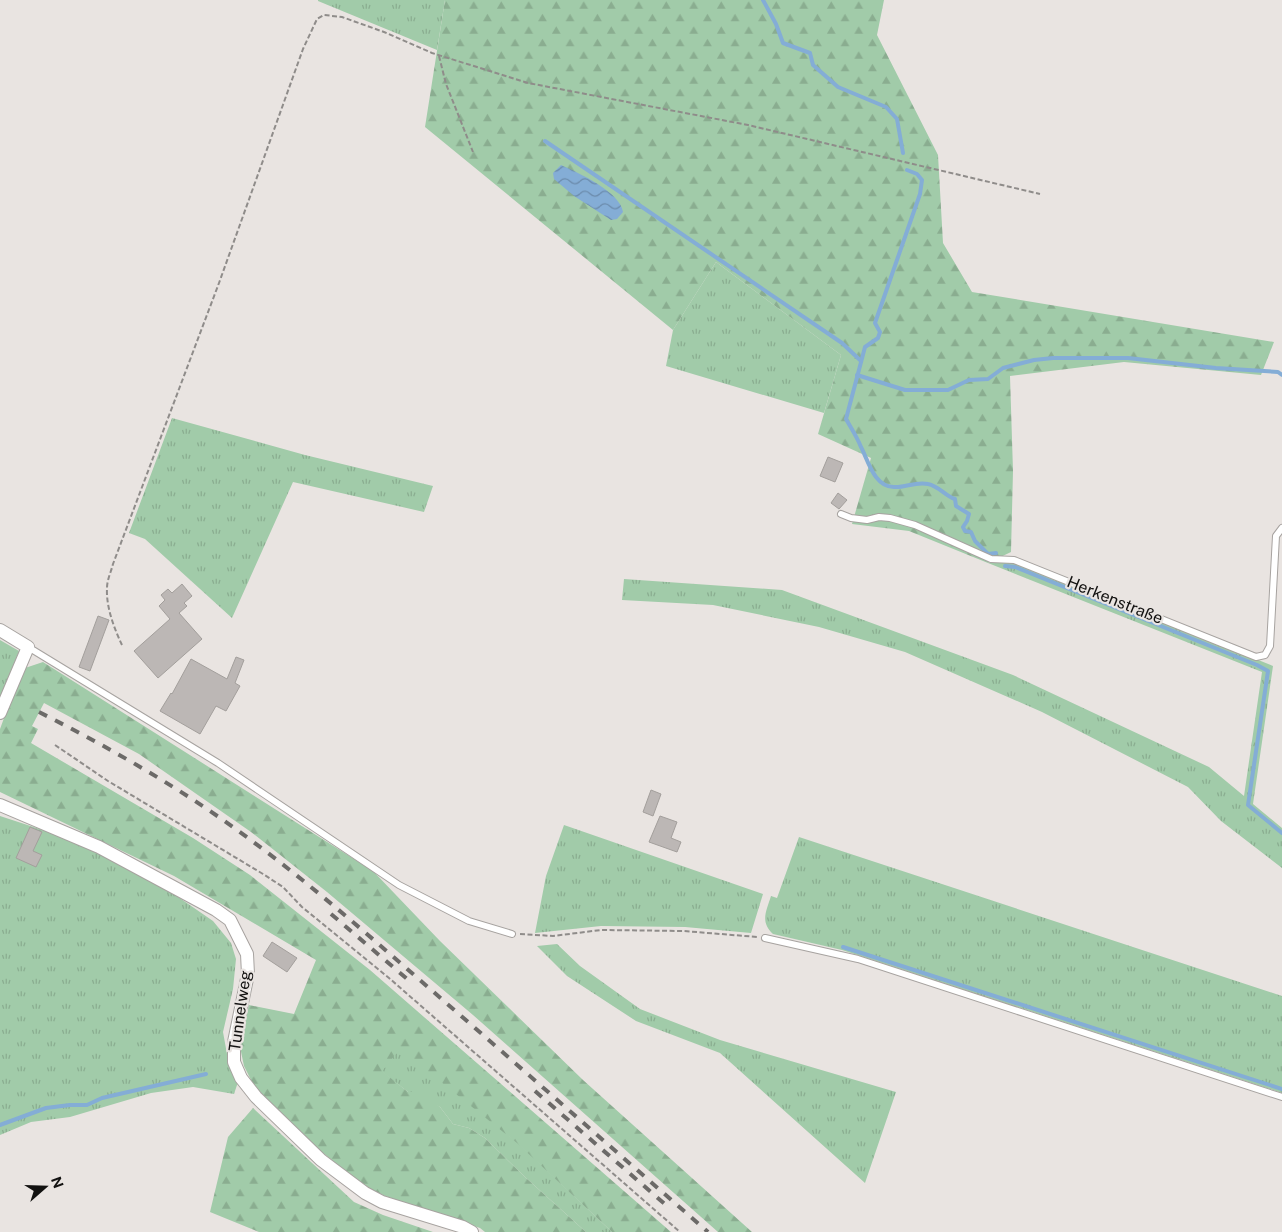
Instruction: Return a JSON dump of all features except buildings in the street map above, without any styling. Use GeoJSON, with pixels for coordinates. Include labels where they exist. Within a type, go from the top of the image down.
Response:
{"type":"FeatureCollection","features":[{"type":"Feature","properties":{"kind":"street"},"geometry":{"type":"LineString","coordinates":[[0,630],[28,647],[0,713]]}},
{"type":"Feature","properties":{"kind":"street","name":"Tunnelweg"},"geometry":{"type":"LineString","coordinates":[[0,804],[99,846],[216,910],[230,920],[247,954],[248,974],[234,1042],[234,1062],[241,1078],[256,1097],[321,1160],[365,1193],[382,1202],[472,1232]]}},
{"type":"Feature","properties":{"kind":"lane","name":"Herkenstraße"},"geometry":{"type":"LineString","coordinates":[[841,514],[851,518],[867,520],[879,517],[890,518],[915,525],[991,559],[1014,560],[1256,657],[1265,655],[1270,646],[1276,536],[1282,528]]}},
{"type":"Feature","properties":{"kind":"lane"},"geometry":{"type":"LineString","coordinates":[[28,647],[218,763],[399,885],[469,921],[512,934]]}},
{"type":"Feature","properties":{"kind":"lane"},"geometry":{"type":"LineString","coordinates":[[765,938],[858,959],[1282,1097]]}},
{"type":"Feature","properties":{"kind":"path"},"geometry":{"type":"LineString","coordinates":[[122,645],[109,611],[107,587],[113,564],[255,184],[303,49],[317,19],[324,15],[342,17],[439,56],[528,83],[748,125],[1040,194]]}},
{"type":"Feature","properties":{"kind":"path"},"geometry":{"type":"LineString","coordinates":[[439,56],[446,84],[473,152]]}},
{"type":"Feature","properties":{"kind":"path"},"geometry":{"type":"LineString","coordinates":[[55,744],[108,781],[283,887],[302,906],[389,978],[680,1232]]}},
{"type":"Feature","properties":{"kind":"path"},"geometry":{"type":"LineString","coordinates":[[512,934],[553,936],[601,930],[684,931],[765,938]]}},
{"type":"Feature","properties":{"kind":"green space"},"geometry":{"type":"Polygon","coordinates":[[[445,0],[437,50],[318,1],[445,0]]]}},
{"type":"Feature","properties":{"kind":"green space"},"geometry":{"type":"Polygon","coordinates":[[[445,0],[884,0],[877,35],[938,155],[943,243],[972,292],[1274,342],[1261,375],[1124,362],[1010,376],[1013,471],[1011,552],[988,563],[909,531],[852,524],[871,458],[818,434],[841,355],[716,262],[673,330],[425,127],[445,0]]]}},
{"type":"Feature","properties":{"kind":"green space"},"geometry":{"type":"Polygon","coordinates":[[[716,262],[841,355],[824,413],[666,366],[673,330],[716,262]]]}},
{"type":"Feature","properties":{"kind":"green space"},"geometry":{"type":"Polygon","coordinates":[[[172,418],[305,455],[433,486],[424,512],[293,482],[232,618],[145,539],[129,533],[172,418]]]}},
{"type":"Feature","properties":{"kind":"green space"},"geometry":{"type":"Polygon","coordinates":[[[988,563],[1016,563],[1273,666],[1253,804],[1282,828],[1282,868],[1221,821],[1188,787],[1042,712],[905,652],[819,627],[713,605],[622,600],[624,579],[782,590],[1013,675],[1209,767],[1244,796],[1262,672],[988,563]]]}},
{"type":"Feature","properties":{"kind":"green space"},"geometry":{"type":"Polygon","coordinates":[[[0,640],[19,651],[0,701],[0,640]]]}},
{"type":"Feature","properties":{"kind":"green space"},"geometry":{"type":"Polygon","coordinates":[[[43,662],[373,871],[440,941],[583,1080],[752,1232],[718,1232],[473,1015],[327,892],[251,832],[139,754],[44,703],[32,726],[38,729],[31,743],[193,838],[250,875],[370,970],[671,1232],[612,1232],[517,1143],[400,1049],[382,1071],[408,1092],[419,1091],[440,1107],[453,1124],[469,1128],[485,1138],[586,1232],[485,1232],[480,1228],[385,1196],[368,1188],[351,1176],[316,1147],[254,1086],[244,1066],[239,1042],[249,1005],[294,1014],[316,960],[174,876],[0,792],[0,729],[22,669],[43,662]]]}},
{"type":"Feature","properties":{"kind":"green space"},"geometry":{"type":"Polygon","coordinates":[[[0,816],[61,836],[96,852],[168,890],[213,921],[231,943],[236,959],[233,989],[223,1032],[229,1065],[238,1082],[234,1094],[193,1087],[151,1093],[70,1117],[31,1122],[0,1135],[0,816]]]}},
{"type":"Feature","properties":{"kind":"green space"},"geometry":{"type":"Polygon","coordinates":[[[564,825],[763,894],[751,933],[685,927],[601,926],[535,933],[546,876],[564,825]]]}},
{"type":"Feature","properties":{"kind":"green space"},"geometry":{"type":"Polygon","coordinates":[[[799,837],[1282,996],[1282,1093],[842,950],[773,934],[766,925],[766,912],[771,896],[777,898],[799,837]]]}},
{"type":"Feature","properties":{"kind":"green space"},"geometry":{"type":"Polygon","coordinates":[[[557,944],[580,966],[640,1009],[720,1040],[896,1092],[865,1183],[720,1053],[636,1021],[567,976],[537,946],[557,944]]]}},
{"type":"Feature","properties":{"kind":"green space"},"geometry":{"type":"Polygon","coordinates":[[[400,1048],[518,1143],[612,1232],[586,1232],[485,1138],[469,1128],[453,1124],[440,1107],[408,1092],[381,1071],[400,1048]]]}},
{"type":"Feature","properties":{"kind":"green space"},"geometry":{"type":"Polygon","coordinates":[[[253,1108],[354,1202],[383,1215],[433,1232],[259,1232],[210,1212],[228,1137],[253,1108]]]}},
{"type":"Feature","properties":{"kind":"water"},"geometry":{"type":"Polygon","coordinates":[[[561,165],[607,190],[615,197],[623,212],[617,219],[611,220],[574,196],[554,179],[553,173],[561,165]]]}},
{"type":"Feature","properties":{"kind":"waterway"},"geometry":{"type":"LineString","coordinates":[[763,0],[776,24],[783,43],[810,53],[813,65],[838,87],[886,107],[897,119],[903,153]]}},
{"type":"Feature","properties":{"kind":"waterway"},"geometry":{"type":"LineString","coordinates":[[545,141],[842,343],[861,361]]}},
{"type":"Feature","properties":{"kind":"waterway"},"geometry":{"type":"LineString","coordinates":[[907,170],[917,174],[922,180],[920,194],[875,323],[880,332],[878,338],[865,347],[846,419],[873,472],[881,483],[894,487],[924,483],[932,485],[955,499],[956,506],[969,514],[963,527],[965,531],[971,532],[975,541],[988,554],[996,553]]}},
{"type":"Feature","properties":{"kind":"waterway"},"geometry":{"type":"LineString","coordinates":[[857,375],[905,390],[948,390],[969,380],[988,379],[1003,368],[1034,360],[1053,358],[1128,358],[1216,368],[1278,372],[1282,375]]}},
{"type":"Feature","properties":{"kind":"waterway"},"geometry":{"type":"LineString","coordinates":[[1005,566],[1015,567],[1268,671],[1248,805],[1282,833]]}},
{"type":"Feature","properties":{"kind":"waterway"},"geometry":{"type":"LineString","coordinates":[[843,947],[1282,1089]]}},
{"type":"Feature","properties":{"kind":"waterway"},"geometry":{"type":"LineString","coordinates":[[0,1125],[46,1108],[87,1105],[102,1098],[206,1074]]}},
{"type":"Feature","properties":{"kind":"railway"},"geometry":{"type":"LineString","coordinates":[[39,712],[120,755],[172,786],[276,859],[332,904],[708,1232]]}},
{"type":"Feature","properties":{"kind":"railway"},"geometry":{"type":"LineString","coordinates":[[331,914],[413,984]]}},
{"type":"Feature","properties":{"kind":"railway"},"geometry":{"type":"LineString","coordinates":[[535,1091],[667,1206]]}}]}
